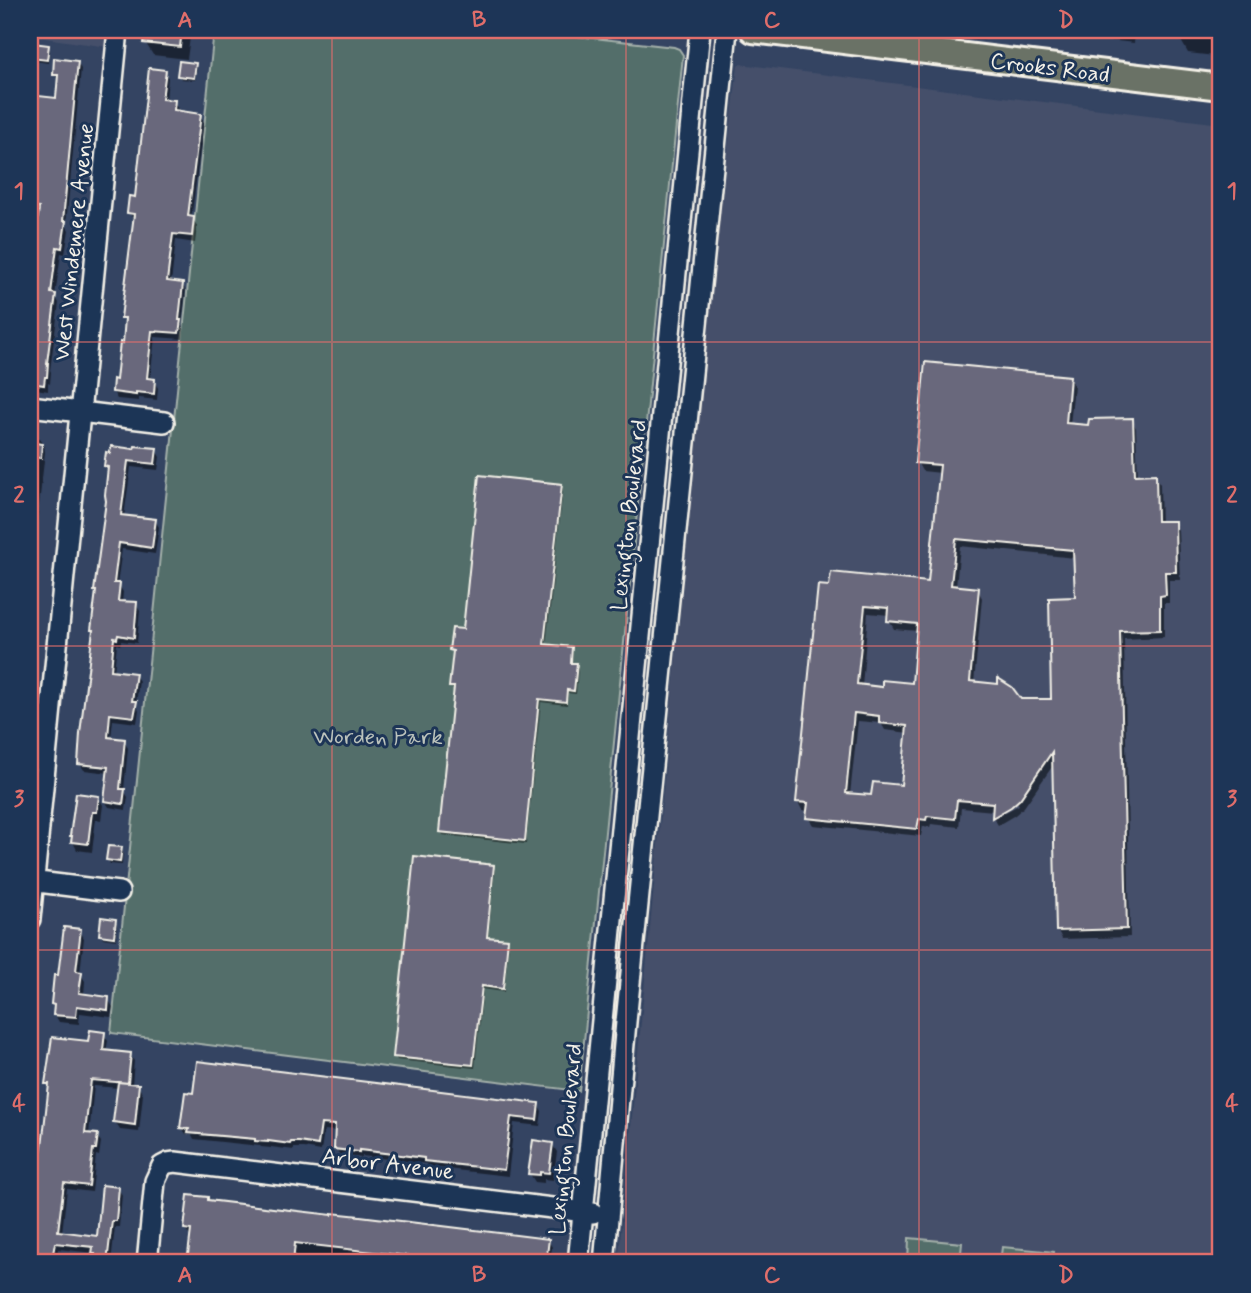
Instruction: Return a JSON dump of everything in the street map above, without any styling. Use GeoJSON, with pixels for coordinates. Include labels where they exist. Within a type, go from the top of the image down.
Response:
{"type":"FeatureCollection","features":[{"type":"Feature","properties":{"kind":"main road","name":"Crooks Road"},"geometry":{"type":"LineString","coordinates":[[753,30],[899,39],[1221,87]]}},
{"type":"Feature","properties":{"kind":"street","name":"West Windemere Avenue"},"geometry":{"type":"LineString","coordinates":[[30,919],[118,30]]}},
{"type":"Feature","properties":{"kind":"street","name":"Lexington Boulevard"},"geometry":{"type":"LineString","coordinates":[[578,1263],[700,30]]}},
{"type":"Feature","properties":{"kind":"street"},"geometry":{"type":"LineString","coordinates":[[604,1263],[727,30]]}},
{"type":"Feature","properties":{"kind":"street"},"geometry":{"type":"LineString","coordinates":[[693,104],[707,102],[719,105]]}},
{"type":"Feature","properties":{"kind":"street"},"geometry":{"type":"LineString","coordinates":[[679,238],[688,247],[704,253]]}},
{"type":"Feature","properties":{"kind":"street","name":"Lexington Boulevard"},"geometry":{"type":"LineString","coordinates":[[664,399],[689,402]]}},
{"type":"Feature","properties":{"kind":"street"},"geometry":{"type":"LineString","coordinates":[[30,405],[164,422]]}},
{"type":"Feature","properties":{"kind":"street","name":"Lexington Boulevard"},"geometry":{"type":"LineString","coordinates":[[640,636],[666,639]]}},
{"type":"Feature","properties":{"kind":"street"},"geometry":{"type":"LineString","coordinates":[[631,725],[656,728]]}},
{"type":"Feature","properties":{"kind":"street"},"geometry":{"type":"LineString","coordinates":[[32,881],[120,892]]}},
{"type":"Feature","properties":{"kind":"street"},"geometry":{"type":"LineString","coordinates":[[615,882],[640,884]]}},
{"type":"Feature","properties":{"kind":"street","name":"Lexington Boulevard"},"geometry":{"type":"LineString","coordinates":[[601,1020],[626,1023]]}},
{"type":"Feature","properties":{"kind":"street","name":"Arbor Avenue"},"geometry":{"type":"LineString","coordinates":[[146,1263],[155,1181],[162,1166],[175,1162],[609,1215]]}},
{"type":"Feature","properties":{"kind":"shaded area"},"geometry":{"type":"Polygon","coordinates":[[[30,30],[110,30],[108,47],[30,36],[30,30]]]}},
{"type":"Feature","properties":{"kind":"shaded area"},"geometry":{"type":"Polygon","coordinates":[[[740,64],[1221,124],[1221,1263],[618,1263],[711,288],[740,64]]]}},
{"type":"Feature","properties":{"kind":"green space","name":"Worden Park"},"geometry":{"type":"Polygon","coordinates":[[[214,30],[522,30],[674,47],[683,55],[579,1091],[111,1033],[214,30]]]}},
{"type":"Feature","properties":{"kind":"green space"},"geometry":{"type":"Polygon","coordinates":[[[909,1238],[962,1243],[960,1263],[908,1263],[909,1238]]]}},
{"type":"Feature","properties":{"kind":"green space"},"geometry":{"type":"Polygon","coordinates":[[[1002,1247],[1054,1252],[1053,1263],[1000,1263],[1002,1247]]]}},
{"type":"Feature","properties":{"kind":"building"},"geometry":{"type":"Polygon","coordinates":[[[145,30],[182,30],[180,47],[143,43],[145,30]]]}},
{"type":"Feature","properties":{"kind":"building"},"geometry":{"type":"Polygon","coordinates":[[[33,43],[49,45],[47,60],[31,58],[33,43]]]}},
{"type":"Feature","properties":{"kind":"building"},"geometry":{"type":"Polygon","coordinates":[[[54,58],[78,61],[63,221],[66,221],[62,248],[57,247],[51,293],[56,294],[44,385],[30,383],[30,325],[37,276],[30,275],[30,252],[34,253],[39,208],[30,206],[36,161],[33,161],[35,145],[30,144],[30,95],[56,98],[58,75],[53,75],[54,58]]]}},
{"type":"Feature","properties":{"kind":"building"},"geometry":{"type":"Polygon","coordinates":[[[179,61],[196,63],[194,78],[177,76],[179,61]]]}},
{"type":"Feature","properties":{"kind":"building"},"geometry":{"type":"Polygon","coordinates":[[[149,68],[166,70],[162,99],[175,100],[174,110],[201,114],[188,216],[194,217],[192,236],[173,234],[167,281],[183,283],[179,333],[152,331],[147,378],[155,379],[154,394],[136,392],[136,395],[112,392],[120,342],[123,343],[125,318],[121,318],[134,214],[127,213],[129,196],[135,197],[149,68]]]}},
{"type":"Feature","properties":{"kind":"building"},"geometry":{"type":"Polygon","coordinates":[[[925,362],[1070,376],[1066,423],[1088,425],[1089,419],[1133,418],[1135,475],[1156,474],[1157,521],[1175,521],[1176,572],[1165,572],[1166,595],[1160,596],[1160,630],[1120,631],[1127,929],[1056,931],[1052,752],[1020,799],[992,818],[993,803],[957,800],[955,819],[927,816],[926,820],[919,819],[917,829],[806,818],[808,803],[796,802],[818,585],[829,586],[831,572],[928,582],[940,465],[915,463],[925,362]],[[956,539],[951,585],[979,588],[970,681],[998,684],[998,678],[1012,687],[1021,699],[1051,699],[1049,598],[1075,597],[1073,550],[956,539]],[[865,606],[857,684],[882,687],[882,680],[912,683],[917,624],[887,621],[888,608],[865,606]],[[854,713],[846,793],[871,795],[873,782],[901,785],[907,726],[879,723],[879,716],[854,713]]]}},
{"type":"Feature","properties":{"kind":"building"},"geometry":{"type":"Polygon","coordinates":[[[30,442],[42,444],[41,458],[30,457],[30,442]]]}},
{"type":"Feature","properties":{"kind":"building"},"geometry":{"type":"Polygon","coordinates":[[[111,446],[157,448],[155,464],[128,461],[121,515],[156,519],[152,548],[119,543],[114,583],[120,583],[118,601],[137,602],[134,638],[118,635],[117,639],[114,638],[111,670],[136,673],[132,701],[137,701],[134,717],[110,714],[108,737],[125,739],[120,789],[125,789],[123,804],[104,801],[108,767],[78,764],[93,630],[94,591],[106,501],[108,467],[104,466],[106,452],[110,453],[111,446]]]}},
{"type":"Feature","properties":{"kind":"building"},"geometry":{"type":"Polygon","coordinates":[[[479,475],[562,484],[544,644],[572,647],[571,663],[577,663],[574,691],[567,690],[566,702],[539,699],[525,841],[439,832],[454,687],[449,687],[453,651],[449,650],[452,628],[463,629],[479,475]]]}},
{"type":"Feature","properties":{"kind":"building"},"geometry":{"type":"Polygon","coordinates":[[[76,793],[99,796],[97,812],[92,812],[88,844],[71,842],[76,793]]]}},
{"type":"Feature","properties":{"kind":"building"},"geometry":{"type":"Polygon","coordinates":[[[108,846],[122,847],[120,862],[106,860],[108,846]]]}},
{"type":"Feature","properties":{"kind":"building"},"geometry":{"type":"Polygon","coordinates":[[[414,856],[494,865],[487,937],[508,939],[503,989],[482,986],[473,1065],[393,1057],[414,856]]]}},
{"type":"Feature","properties":{"kind":"building"},"geometry":{"type":"Polygon","coordinates":[[[101,917],[116,919],[114,937],[99,935],[101,917]]]}},
{"type":"Feature","properties":{"kind":"building"},"geometry":{"type":"Polygon","coordinates":[[[64,927],[81,929],[76,971],[82,972],[79,993],[109,997],[108,1010],[77,1006],[76,1017],[53,1015],[54,1005],[51,1004],[54,975],[58,975],[64,927]]]}},
{"type":"Feature","properties":{"kind":"building"},"geometry":{"type":"Polygon","coordinates":[[[90,1030],[105,1032],[103,1050],[131,1053],[128,1083],[91,1080],[85,1133],[98,1134],[96,1149],[93,1149],[89,1186],[64,1183],[58,1231],[97,1236],[102,1185],[119,1187],[116,1221],[112,1221],[107,1263],[94,1263],[93,1247],[55,1243],[52,1259],[30,1256],[34,1215],[34,1209],[31,1209],[42,1146],[49,1084],[45,1084],[52,1037],[88,1041],[90,1030]]]}},
{"type":"Feature","properties":{"kind":"building"},"geometry":{"type":"Polygon","coordinates":[[[197,1061],[539,1103],[537,1120],[511,1117],[504,1170],[424,1161],[424,1158],[401,1155],[334,1149],[335,1125],[321,1124],[318,1145],[188,1133],[189,1129],[180,1128],[185,1092],[193,1093],[197,1061]]]}},
{"type":"Feature","properties":{"kind":"building"},"geometry":{"type":"Polygon","coordinates":[[[118,1082],[139,1084],[135,1125],[113,1122],[118,1082]]]}},
{"type":"Feature","properties":{"kind":"building"},"geometry":{"type":"Polygon","coordinates":[[[533,1140],[553,1143],[549,1173],[528,1174],[533,1140]]]}},
{"type":"Feature","properties":{"kind":"building"},"geometry":{"type":"Polygon","coordinates":[[[188,1195],[298,1211],[549,1239],[546,1263],[470,1263],[295,1243],[293,1263],[187,1263],[191,1230],[184,1229],[188,1195]]]}}]}
